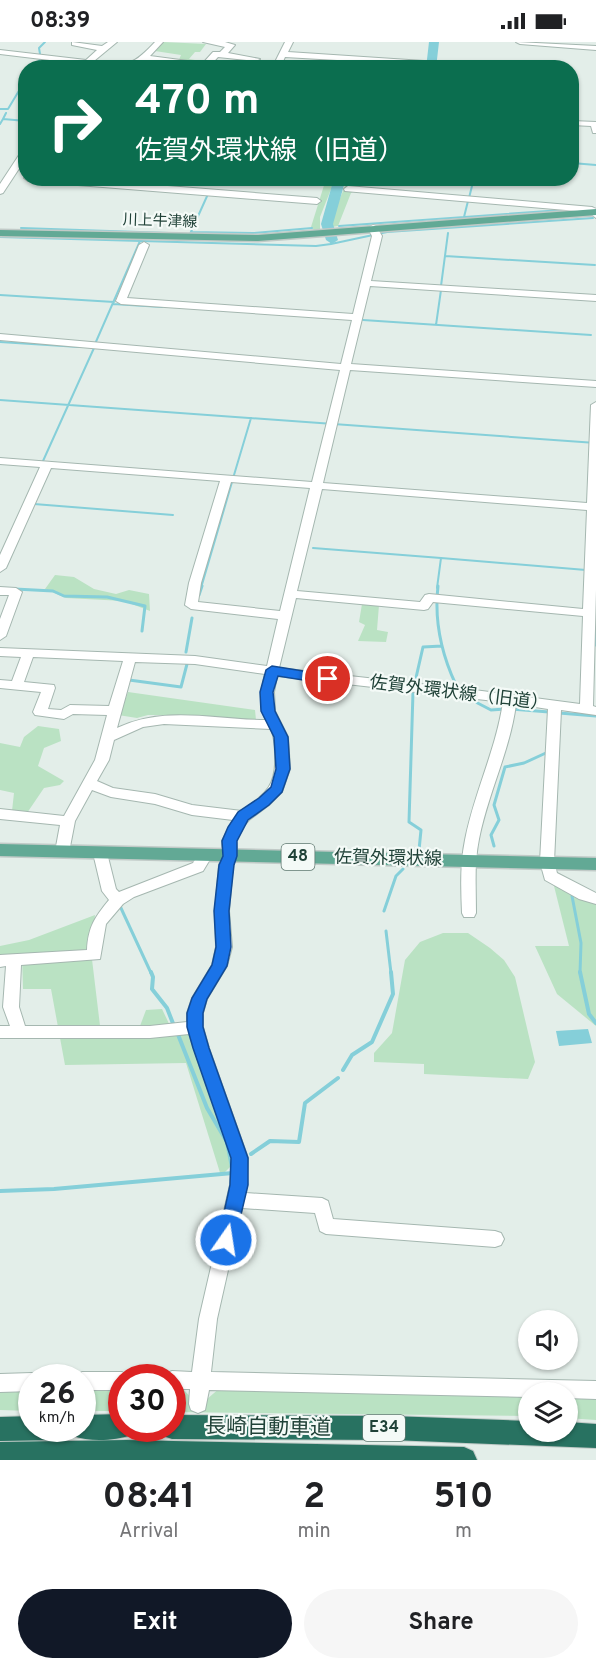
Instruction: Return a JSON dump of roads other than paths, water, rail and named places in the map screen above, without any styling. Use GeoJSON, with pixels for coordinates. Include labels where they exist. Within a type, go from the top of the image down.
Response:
{"type":"FeatureCollection","features":[{"type":"Feature","properties":{"kind":"highway","name":"長崎自動車道"},"geometry":{"type":"LineString","coordinates":[[186,1426],[391,1428],[596,1436]]}},
{"type":"Feature","properties":{"kind":"highway"},"geometry":{"type":"LineString","coordinates":[[0,1430],[18,1429]]}},
{"type":"Feature","properties":{"kind":"highway","name":"長崎自動車道"},"geometry":{"type":"LineString","coordinates":[[0,1455],[126,1454],[464,1460]]}},
{"type":"Feature","properties":{"kind":"main road"},"geometry":{"type":"LineString","coordinates":[[375,232],[595,213]]}},
{"type":"Feature","properties":{"kind":"main road","name":"川上牛津線"},"geometry":{"type":"LineString","coordinates":[[0,233],[220,238],[338,231],[375,232]]}},
{"type":"Feature","properties":{"kind":"main road","name":"佐賀外環状線"},"geometry":{"type":"LineString","coordinates":[[0,850],[596,864]]}},
{"type":"Feature","properties":{"kind":"street"},"geometry":{"type":"LineString","coordinates":[[77,42],[75,43],[103,49]]}},
{"type":"Feature","properties":{"kind":"street"},"geometry":{"type":"LineString","coordinates":[[91,60],[113,42]]}},
{"type":"Feature","properties":{"kind":"street"},"geometry":{"type":"LineString","coordinates":[[141,60],[159,42]]}},
{"type":"Feature","properties":{"kind":"street"},"geometry":{"type":"LineString","coordinates":[[207,42],[231,45],[229,47]]}},
{"type":"Feature","properties":{"kind":"street"},"geometry":{"type":"LineString","coordinates":[[279,60],[288,42]]}},
{"type":"Feature","properties":{"kind":"street"},"geometry":{"type":"LineString","coordinates":[[520,42],[596,48]]}},
{"type":"Feature","properties":{"kind":"street"},"geometry":{"type":"LineString","coordinates":[[213,60],[229,47],[248,49]]}},
{"type":"Feature","properties":{"kind":"street"},"geometry":{"type":"LineString","coordinates":[[0,52],[53,60]]}},
{"type":"Feature","properties":{"kind":"street"},"geometry":{"type":"LineString","coordinates":[[207,53],[256,59]]}},
{"type":"Feature","properties":{"kind":"street"},"geometry":{"type":"LineString","coordinates":[[282,54],[340,60]]}},
{"type":"Feature","properties":{"kind":"street"},"geometry":{"type":"LineString","coordinates":[[292,55],[404,60]]}},
{"type":"Feature","properties":{"kind":"street"},"geometry":{"type":"LineString","coordinates":[[144,58],[159,60]]}},
{"type":"Feature","properties":{"kind":"street"},"geometry":{"type":"LineString","coordinates":[[579,123],[594,124],[596,131]]}},
{"type":"Feature","properties":{"kind":"street"},"geometry":{"type":"LineString","coordinates":[[0,191],[18,162]]}},
{"type":"Feature","properties":{"kind":"street"},"geometry":{"type":"LineString","coordinates":[[0,167],[14,168]]}},
{"type":"Feature","properties":{"kind":"street"},"geometry":{"type":"LineString","coordinates":[[9,177],[18,178]]}},
{"type":"Feature","properties":{"kind":"street"},"geometry":{"type":"LineString","coordinates":[[166,186],[218,189],[317,201]]}},
{"type":"Feature","properties":{"kind":"street"},"geometry":{"type":"LineString","coordinates":[[348,189],[592,210],[595,213]]}},
{"type":"Feature","properties":{"kind":"street"},"geometry":{"type":"LineString","coordinates":[[0,1032],[19,1030],[60,1033],[183,1028],[195,1013],[200,998],[219,966],[224,947],[222,911],[226,865],[230,856],[229,841],[243,816],[264,802],[277,789],[283,769],[281,737],[268,711],[267,692],[332,424],[375,232]]}},
{"type":"Feature","properties":{"kind":"street"},"geometry":{"type":"LineString","coordinates":[[144,245],[121,301],[357,316]]}},
{"type":"Feature","properties":{"kind":"street"},"geometry":{"type":"LineString","coordinates":[[365,283],[596,298]]}},
{"type":"Feature","properties":{"kind":"street"},"geometry":{"type":"LineString","coordinates":[[0,338],[95,343],[345,367],[596,384]]}},
{"type":"Feature","properties":{"kind":"street"},"geometry":{"type":"LineString","coordinates":[[591,710],[592,662],[588,613],[594,507],[596,405]]}},
{"type":"Feature","properties":{"kind":"street"},"geometry":{"type":"LineString","coordinates":[[0,461],[594,507]]}},
{"type":"Feature","properties":{"kind":"street"},"geometry":{"type":"LineString","coordinates":[[0,568],[6,538],[47,464]]}},
{"type":"Feature","properties":{"kind":"street"},"geometry":{"type":"LineString","coordinates":[[227,478],[195,583],[191,605],[286,616]]}},
{"type":"Feature","properties":{"kind":"street"},"geometry":{"type":"LineString","coordinates":[[0,591],[16,592],[0,636]]}},
{"type":"Feature","properties":{"kind":"street"},"geometry":{"type":"LineString","coordinates":[[291,594],[424,606],[435,599],[588,613]]}},
{"type":"Feature","properties":{"kind":"street","name":"佐賀外環状線（旧道）"},"geometry":{"type":"LineString","coordinates":[[0,652],[195,660],[509,706],[554,710],[591,710]]}},
{"type":"Feature","properties":{"kind":"street"},"geometry":{"type":"LineString","coordinates":[[17,684],[29,652]]}},
{"type":"Feature","properties":{"kind":"street"},"geometry":{"type":"LineString","coordinates":[[62,852],[68,821],[102,760],[131,656]]}},
{"type":"Feature","properties":{"kind":"street"},"geometry":{"type":"LineString","coordinates":[[0,684],[49,688],[40,712],[64,715],[70,710],[116,711]]}},
{"type":"Feature","properties":{"kind":"street"},"geometry":{"type":"LineString","coordinates":[[469,913],[469,860],[472,839],[498,754],[509,706]]}},
{"type":"Feature","properties":{"kind":"street"},"geometry":{"type":"LineString","coordinates":[[554,710],[547,862],[550,876],[596,899]]}},
{"type":"Feature","properties":{"kind":"street"},"geometry":{"type":"LineString","coordinates":[[109,737],[146,721],[157,720],[229,722],[244,726],[276,725]]}},
{"type":"Feature","properties":{"kind":"street"},"geometry":{"type":"LineString","coordinates":[[89,783],[111,792],[155,799],[192,810],[243,816]]}},
{"type":"Feature","properties":{"kind":"street"},"geometry":{"type":"LineString","coordinates":[[0,814],[68,821]]}},
{"type":"Feature","properties":{"kind":"street"},"geometry":{"type":"LineString","coordinates":[[100,853],[109,891],[115,903]]}},
{"type":"Feature","properties":{"kind":"street"},"geometry":{"type":"LineString","coordinates":[[19,1030],[11,1007],[7,960],[95,955],[95,936],[99,922],[115,903],[129,893],[198,867],[205,856]]}},
{"type":"Feature","properties":{"kind":"street"},"geometry":{"type":"LineString","coordinates":[[183,1028],[240,1158],[239,1185],[208,1319],[198,1404]]}},
{"type":"Feature","properties":{"kind":"street"},"geometry":{"type":"LineString","coordinates":[[236,1200],[322,1206],[326,1226],[495,1239]]}},
{"type":"Feature","properties":{"kind":"street"},"geometry":{"type":"LineString","coordinates":[[186,1380],[596,1390]]}},
{"type":"Feature","properties":{"kind":"street"},"geometry":{"type":"LineString","coordinates":[[0,1383],[18,1382]]}},
{"type":"Feature","properties":{"kind":"water"},"geometry":{"type":"Polygon","coordinates":[[[588,1029],[592,1043],[559,1046],[556,1031],[588,1029]]]}},
{"type":"Feature","properties":{"kind":"waterway"},"geometry":{"type":"LineString","coordinates":[[40,54],[39,48],[45,42]]}},
{"type":"Feature","properties":{"kind":"waterway"},"geometry":{"type":"LineString","coordinates":[[432,60],[434,42]]}},
{"type":"Feature","properties":{"kind":"waterway"},"geometry":{"type":"LineString","coordinates":[[0,109],[8,109],[18,92]]}},
{"type":"Feature","properties":{"kind":"waterway"},"geometry":{"type":"LineString","coordinates":[[3,119],[6,113]]}},
{"type":"Feature","properties":{"kind":"waterway"},"geometry":{"type":"LineString","coordinates":[[0,124],[3,119]]}},
{"type":"Feature","properties":{"kind":"waterway"},"geometry":{"type":"LineString","coordinates":[[3,119],[18,120]]}},
{"type":"Feature","properties":{"kind":"waterway"},"geometry":{"type":"LineString","coordinates":[[579,164],[596,165]]}},
{"type":"Feature","properties":{"kind":"waterway"},"geometry":{"type":"LineString","coordinates":[[332,240],[327,224],[338,186]]}},
{"type":"Feature","properties":{"kind":"waterway"},"geometry":{"type":"LineString","coordinates":[[469,198],[472,186]]}},
{"type":"Feature","properties":{"kind":"waterway"},"geometry":{"type":"LineString","coordinates":[[187,234],[190,234],[208,194]]}},
{"type":"Feature","properties":{"kind":"waterway"},"geometry":{"type":"LineString","coordinates":[[464,217],[468,201]]}},
{"type":"Feature","properties":{"kind":"waterway"},"geometry":{"type":"LineString","coordinates":[[339,226],[562,210]]}},
{"type":"Feature","properties":{"kind":"waterway"},"geometry":{"type":"LineString","coordinates":[[331,244],[387,232],[593,218]]}},
{"type":"Feature","properties":{"kind":"waterway"},"geometry":{"type":"LineString","coordinates":[[21,228],[169,233]]}},
{"type":"Feature","properties":{"kind":"waterway"},"geometry":{"type":"LineString","coordinates":[[191,232],[253,233],[312,228]]}},
{"type":"Feature","properties":{"kind":"waterway"},"geometry":{"type":"LineString","coordinates":[[441,286],[448,233]]}},
{"type":"Feature","properties":{"kind":"waterway"},"geometry":{"type":"LineString","coordinates":[[0,237],[316,246],[331,244]]}},
{"type":"Feature","properties":{"kind":"waterway"},"geometry":{"type":"LineString","coordinates":[[331,244],[332,240]]}},
{"type":"Feature","properties":{"kind":"waterway"},"geometry":{"type":"LineString","coordinates":[[113,302],[140,241]]}},
{"type":"Feature","properties":{"kind":"waterway"},"geometry":{"type":"LineString","coordinates":[[445,256],[595,265]]}},
{"type":"Feature","properties":{"kind":"waterway"},"geometry":{"type":"LineString","coordinates":[[436,325],[441,290]]}},
{"type":"Feature","properties":{"kind":"waterway"},"geometry":{"type":"LineString","coordinates":[[0,295],[113,302]]}},
{"type":"Feature","properties":{"kind":"waterway"},"geometry":{"type":"LineString","coordinates":[[95,344],[113,302]]}},
{"type":"Feature","properties":{"kind":"waterway"},"geometry":{"type":"LineString","coordinates":[[113,304],[162,307]]}},
{"type":"Feature","properties":{"kind":"waterway"},"geometry":{"type":"LineString","coordinates":[[363,320],[436,325]]}},
{"type":"Feature","properties":{"kind":"waterway"},"geometry":{"type":"LineString","coordinates":[[436,325],[591,335]]}},
{"type":"Feature","properties":{"kind":"waterway"},"geometry":{"type":"LineString","coordinates":[[0,342],[79,347]]}},
{"type":"Feature","properties":{"kind":"waterway"},"geometry":{"type":"LineString","coordinates":[[68,405],[94,348]]}},
{"type":"Feature","properties":{"kind":"waterway"},"geometry":{"type":"LineString","coordinates":[[0,400],[68,405]]}},
{"type":"Feature","properties":{"kind":"waterway"},"geometry":{"type":"LineString","coordinates":[[43,461],[68,405]]}},
{"type":"Feature","properties":{"kind":"waterway"},"geometry":{"type":"LineString","coordinates":[[68,405],[251,418]]}},
{"type":"Feature","properties":{"kind":"waterway"},"geometry":{"type":"LineString","coordinates":[[234,475],[251,418]]}},
{"type":"Feature","properties":{"kind":"waterway"},"geometry":{"type":"LineString","coordinates":[[251,418],[596,443]]}},
{"type":"Feature","properties":{"kind":"waterway"},"geometry":{"type":"LineString","coordinates":[[201,588],[232,482]]}},
{"type":"Feature","properties":{"kind":"waterway"},"geometry":{"type":"LineString","coordinates":[[34,504],[173,515]]}},
{"type":"Feature","properties":{"kind":"waterway"},"geometry":{"type":"LineString","coordinates":[[313,548],[441,558]]}},
{"type":"Feature","properties":{"kind":"waterway"},"geometry":{"type":"LineString","coordinates":[[437,588],[441,558]]}},
{"type":"Feature","properties":{"kind":"waterway"},"geometry":{"type":"LineString","coordinates":[[441,558],[586,570]]}},
{"type":"Feature","properties":{"kind":"waterway"},"geometry":{"type":"LineString","coordinates":[[199,595],[202,586]]}},
{"type":"Feature","properties":{"kind":"waterway"},"geometry":{"type":"LineString","coordinates":[[438,586],[437,612],[440,637],[446,661],[456,685]]}},
{"type":"Feature","properties":{"kind":"waterway"},"geometry":{"type":"LineString","coordinates":[[15,589],[53,591],[64,596],[107,597],[145,606],[142,631]]}},
{"type":"Feature","properties":{"kind":"waterway"},"geometry":{"type":"LineString","coordinates":[[596,596],[596,645]]}},
{"type":"Feature","properties":{"kind":"waterway"},"geometry":{"type":"LineString","coordinates":[[186,652],[192,618]]}},
{"type":"Feature","properties":{"kind":"waterway"},"geometry":{"type":"LineString","coordinates":[[415,682],[423,647],[442,646]]}},
{"type":"Feature","properties":{"kind":"waterway"},"geometry":{"type":"LineString","coordinates":[[129,680],[181,687],[187,664]]}},
{"type":"Feature","properties":{"kind":"waterway"},"geometry":{"type":"LineString","coordinates":[[413,692],[409,822],[421,830],[419,850]]}},
{"type":"Feature","properties":{"kind":"waterway"},"geometry":{"type":"LineString","coordinates":[[466,697],[491,710],[505,709]]}},
{"type":"Feature","properties":{"kind":"waterway"},"geometry":{"type":"LineString","coordinates":[[511,709],[549,712]]}},
{"type":"Feature","properties":{"kind":"waterway"},"geometry":{"type":"LineString","coordinates":[[559,713],[596,716]]}},
{"type":"Feature","properties":{"kind":"waterway"},"geometry":{"type":"LineString","coordinates":[[494,846],[491,835],[499,820],[494,805],[505,767],[524,763],[548,752]]}},
{"type":"Feature","properties":{"kind":"waterway"},"geometry":{"type":"LineString","coordinates":[[384,911],[396,876],[403,869]]}},
{"type":"Feature","properties":{"kind":"waterway"},"geometry":{"type":"LineString","coordinates":[[572,896],[581,943],[580,972]]}},
{"type":"Feature","properties":{"kind":"waterway"},"geometry":{"type":"LineString","coordinates":[[120,906],[151,973]]}},
{"type":"Feature","properties":{"kind":"waterway"},"geometry":{"type":"LineString","coordinates":[[386,931],[391,973]]}},
{"type":"Feature","properties":{"kind":"waterway"},"geometry":{"type":"LineString","coordinates":[[151,972],[152,989],[167,1008],[174,1026]]}},
{"type":"Feature","properties":{"kind":"waterway"},"geometry":{"type":"LineString","coordinates":[[343,1070],[352,1055],[372,1042],[393,994],[391,972]]}},
{"type":"Feature","properties":{"kind":"waterway"},"geometry":{"type":"LineString","coordinates":[[580,972],[589,1014],[596,1023]]}},
{"type":"Feature","properties":{"kind":"waterway"},"geometry":{"type":"LineString","coordinates":[[177,1032],[207,1108],[227,1142],[232,1167]]}},
{"type":"Feature","properties":{"kind":"waterway"},"geometry":{"type":"LineString","coordinates":[[251,1154],[270,1141],[299,1142],[305,1103],[338,1078]]}},
{"type":"Feature","properties":{"kind":"waterway"},"geometry":{"type":"LineString","coordinates":[[0,1191],[54,1189],[233,1173]]}}]}
